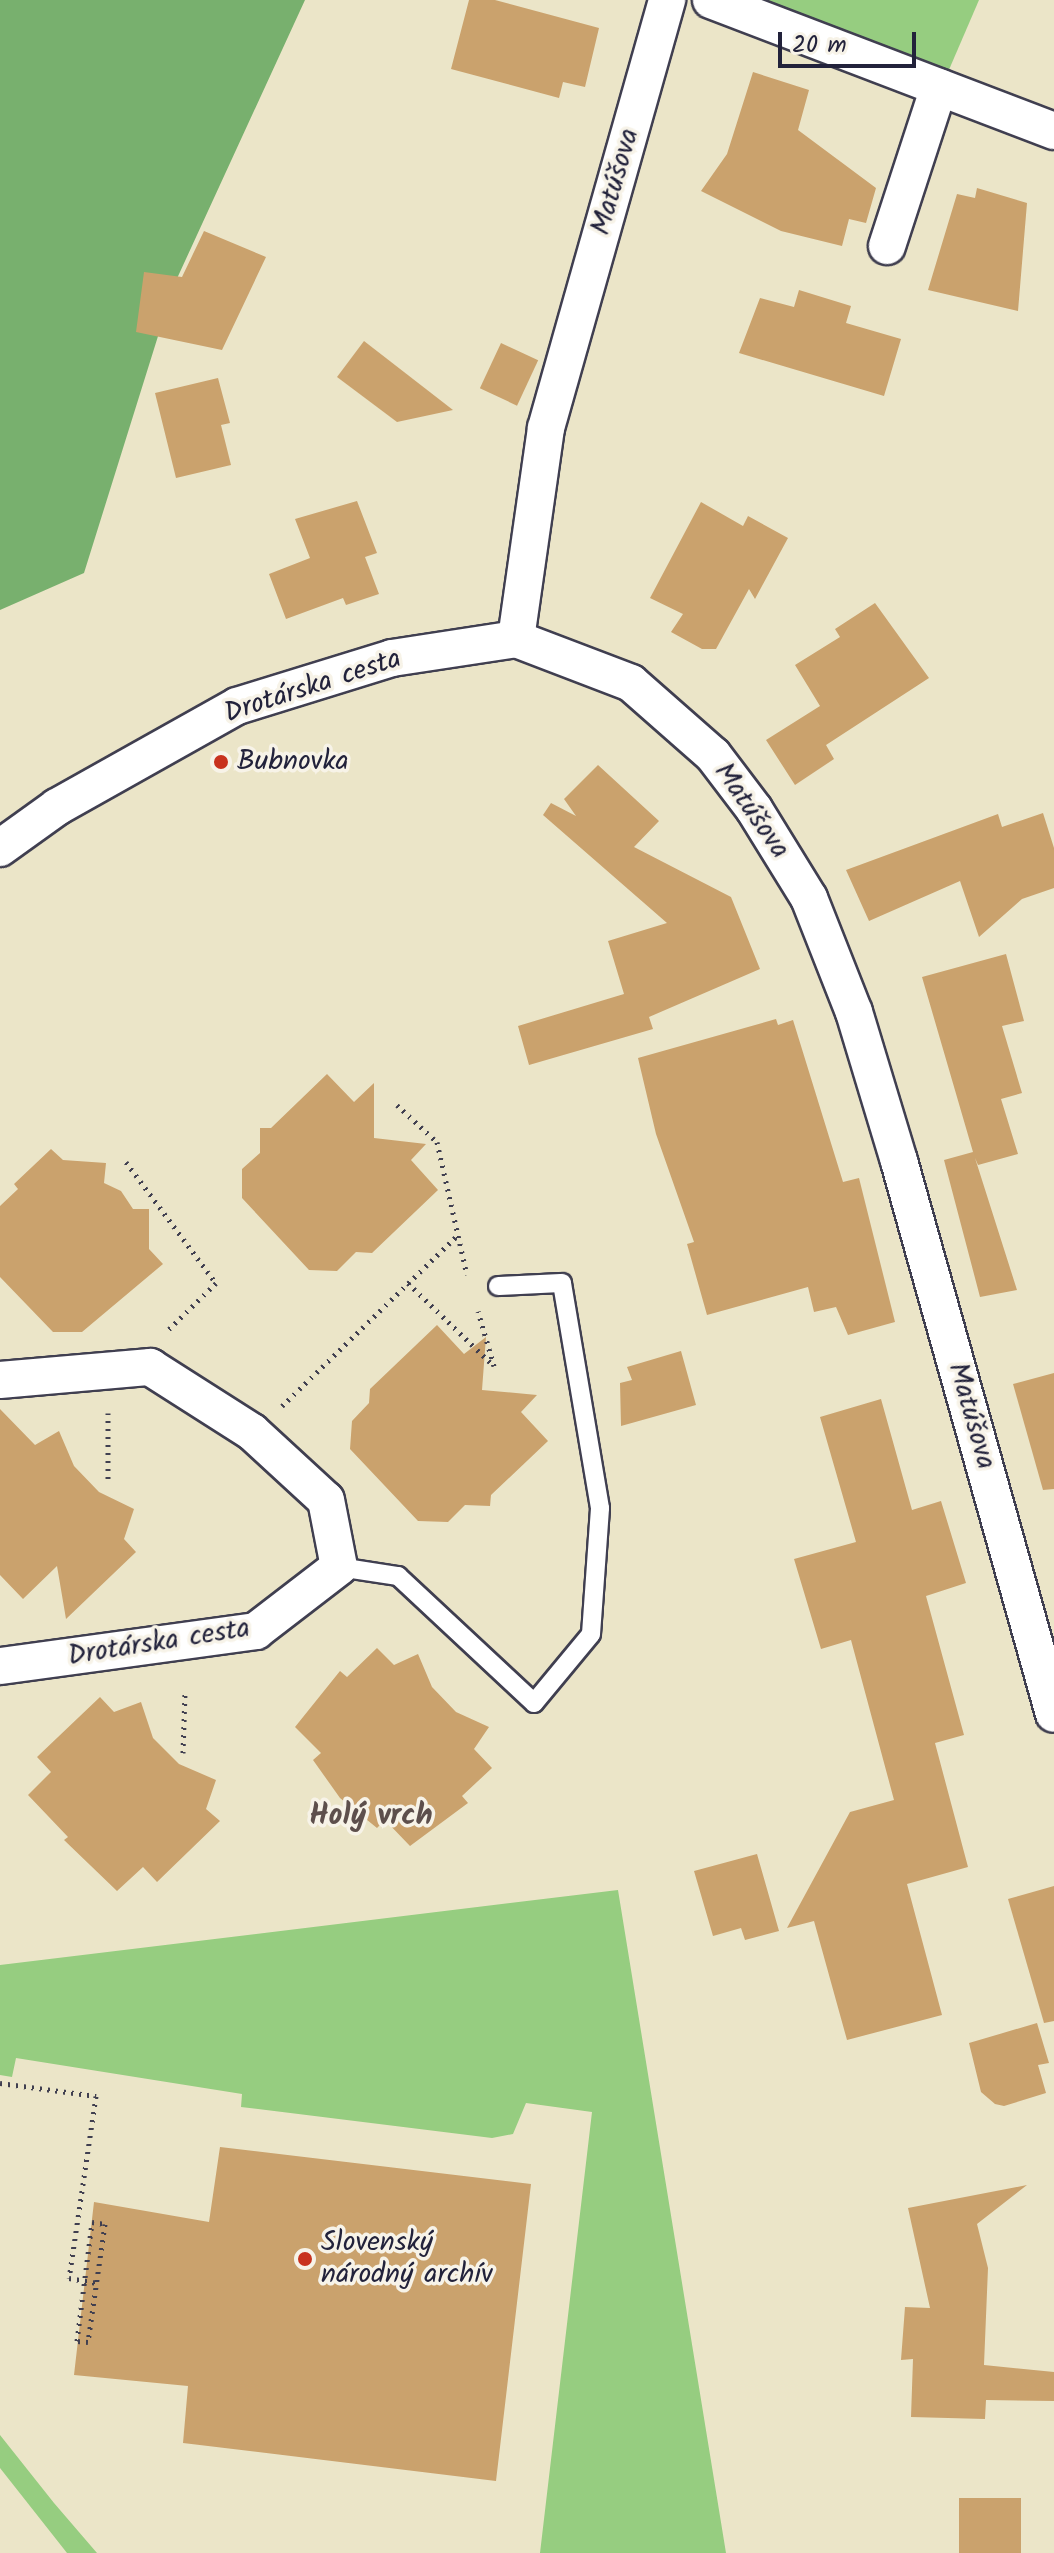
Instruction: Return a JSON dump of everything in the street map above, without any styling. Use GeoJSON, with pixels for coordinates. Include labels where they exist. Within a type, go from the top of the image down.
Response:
{"type":"FeatureCollection","features":[{"type":"Feature","properties":{"kind":"street","name":"Matúšova"},"geometry":{"type":"LineString","coordinates":[[667,0],[546,428],[516,639],[631,683],[713,755],[754,809],[809,898],[854,1012],[899,1161],[1054,1714]]}},
{"type":"Feature","properties":{"kind":"street"},"geometry":{"type":"LineString","coordinates":[[711,0],[1054,131]]}},
{"type":"Feature","properties":{"kind":"street"},"geometry":{"type":"LineString","coordinates":[[887,246],[939,87]]}},
{"type":"Feature","properties":{"kind":"street","name":"Drotárska cesta"},"geometry":{"type":"LineString","coordinates":[[0,848],[57,807],[237,706],[392,658],[516,639]]}},
{"type":"Feature","properties":{"kind":"street"},"geometry":{"type":"LineString","coordinates":[[0,1380],[150,1367],[252,1432],[326,1500],[339,1567]]}},
{"type":"Feature","properties":{"kind":"street","name":"Drotárska cesta"},"geometry":{"type":"LineString","coordinates":[[0,1666],[256,1631],[339,1567]]}},
{"type":"Feature","properties":{"kind":"lane"},"geometry":{"type":"LineString","coordinates":[[339,1567],[398,1576],[534,1703],[591,1634],[600,1508],[562,1283],[498,1286]]}},
{"type":"Feature","properties":{"kind":"path"},"geometry":{"type":"LineString","coordinates":[[397,1105],[437,1142],[456,1237],[469,1280]]}},
{"type":"Feature","properties":{"kind":"path"},"geometry":{"type":"LineString","coordinates":[[126,1162],[216,1283],[156,1341]]}},
{"type":"Feature","properties":{"kind":"path"},"geometry":{"type":"LineString","coordinates":[[272,1416],[456,1237]]}},
{"type":"Feature","properties":{"kind":"path"},"geometry":{"type":"LineString","coordinates":[[408,1283],[494,1366],[477,1308]]}},
{"type":"Feature","properties":{"kind":"path"},"geometry":{"type":"LineString","coordinates":[[107,1410],[108,1483]]}},
{"type":"Feature","properties":{"kind":"path"},"geometry":{"type":"LineString","coordinates":[[183,1753],[185,1693]]}},
{"type":"Feature","properties":{"kind":"path"},"geometry":{"type":"LineString","coordinates":[[0,2083],[96,2096],[69,2278],[96,2283]]}},
{"type":"Feature","properties":{"kind":"path"},"geometry":{"type":"LineString","coordinates":[[92,2222],[105,2224],[96,2283],[88,2342],[77,2341],[92,2222]]}},
{"type":"Feature","properties":{"kind":"green space"},"geometry":{"type":"Polygon","coordinates":[[[0,0],[305,0],[174,285],[84,573],[0,610],[0,0]]]}},
{"type":"Feature","properties":{"kind":"green space"},"geometry":{"type":"Polygon","coordinates":[[[758,0],[979,0],[945,79],[758,0]]]}},
{"type":"Feature","properties":{"kind":"green space"},"geometry":{"type":"Polygon","coordinates":[[[618,1890],[726,2553],[540,2553],[592,2112],[526,2103],[513,2134],[492,2138],[241,2107],[242,2094],[16,2058],[12,2077],[0,2075],[0,1965],[618,1890]]]}},
{"type":"Feature","properties":{"kind":"green space"},"geometry":{"type":"Polygon","coordinates":[[[0,2435],[97,2553],[67,2553],[0,2468],[0,2435]]]}},
{"type":"Feature","properties":{"kind":"building"},"geometry":{"type":"Polygon","coordinates":[[[469,0],[495,0],[599,28],[585,87],[563,82],[559,98],[451,69],[469,0]]]}},
{"type":"Feature","properties":{"kind":"building"},"geometry":{"type":"Polygon","coordinates":[[[753,72],[809,90],[798,130],[876,188],[866,223],[849,219],[842,246],[781,231],[701,191],[727,154],[753,72]]]}},
{"type":"Feature","properties":{"kind":"building"},"geometry":{"type":"Polygon","coordinates":[[[977,188],[1027,203],[1018,311],[928,290],[957,194],[975,198],[977,188]]]}},
{"type":"Feature","properties":{"kind":"building"},"geometry":{"type":"Polygon","coordinates":[[[204,231],[266,257],[222,350],[136,332],[144,272],[182,277],[204,231]]]}},
{"type":"Feature","properties":{"kind":"building"},"geometry":{"type":"Polygon","coordinates":[[[799,290],[851,306],[846,323],[901,339],[884,396],[739,353],[760,298],[794,307],[799,290]]]}},
{"type":"Feature","properties":{"kind":"building"},"geometry":{"type":"Polygon","coordinates":[[[364,341],[453,410],[397,422],[337,377],[364,341]]]}},
{"type":"Feature","properties":{"kind":"building"},"geometry":{"type":"Polygon","coordinates":[[[501,343],[538,360],[517,406],[480,388],[501,343]]]}},
{"type":"Feature","properties":{"kind":"building"},"geometry":{"type":"Polygon","coordinates":[[[218,378],[230,423],[221,425],[231,465],[176,478],[155,393],[218,378]]]}},
{"type":"Feature","properties":{"kind":"building"},"geometry":{"type":"Polygon","coordinates":[[[357,501],[377,553],[365,557],[379,594],[346,605],[343,598],[286,619],[269,574],[310,558],[295,519],[357,501]]]}},
{"type":"Feature","properties":{"kind":"building"},"geometry":{"type":"Polygon","coordinates":[[[701,502],[743,526],[748,516],[788,538],[755,599],[749,589],[716,649],[702,649],[671,632],[683,614],[650,598],[701,502]]]}},
{"type":"Feature","properties":{"kind":"building"},"geometry":{"type":"Polygon","coordinates":[[[875,603],[929,678],[826,745],[834,759],[795,785],[766,740],[820,706],[795,665],[840,637],[835,629],[875,603]]]}},
{"type":"Feature","properties":{"kind":"building"},"geometry":{"type":"Polygon","coordinates":[[[598,765],[659,821],[634,847],[731,897],[760,969],[649,1017],[653,1029],[529,1065],[518,1026],[624,994],[608,941],[667,923],[543,815],[551,803],[576,816],[564,799],[598,765]]]}},
{"type":"Feature","properties":{"kind":"building"},"geometry":{"type":"Polygon","coordinates":[[[1043,813],[1054,848],[1054,888],[1022,899],[979,937],[960,881],[869,921],[846,870],[998,814],[1002,827],[1043,813]]]}},
{"type":"Feature","properties":{"kind":"building"},"geometry":{"type":"Polygon","coordinates":[[[1006,954],[1024,1021],[1002,1026],[1022,1093],[1001,1099],[1018,1154],[978,1165],[975,1158],[1017,1290],[980,1297],[944,1160],[973,1152],[922,977],[1006,954]]]}},
{"type":"Feature","properties":{"kind":"building"},"geometry":{"type":"Polygon","coordinates":[[[776,1019],[778,1025],[793,1020],[843,1182],[859,1178],[895,1322],[848,1335],[836,1307],[814,1312],[808,1287],[707,1315],[687,1244],[694,1242],[656,1134],[638,1058],[776,1019]]]}},
{"type":"Feature","properties":{"kind":"building"},"geometry":{"type":"Polygon","coordinates":[[[327,1074],[354,1102],[374,1083],[374,1138],[426,1144],[411,1160],[438,1190],[372,1253],[356,1252],[337,1271],[309,1270],[242,1198],[242,1169],[260,1153],[260,1128],[271,1128],[327,1074]]]}},
{"type":"Feature","properties":{"kind":"building"},"geometry":{"type":"Polygon","coordinates":[[[51,1149],[63,1160],[106,1163],[104,1183],[121,1191],[133,1209],[149,1209],[149,1249],[163,1264],[82,1332],[53,1332],[0,1277],[0,1206],[18,1189],[14,1184],[51,1149]]]}},
{"type":"Feature","properties":{"kind":"building"},"geometry":{"type":"Polygon","coordinates":[[[437,1325],[464,1354],[486,1337],[482,1390],[537,1395],[521,1412],[548,1441],[491,1495],[490,1506],[465,1505],[448,1522],[418,1521],[350,1449],[352,1421],[369,1403],[370,1389],[437,1325]]]}},
{"type":"Feature","properties":{"kind":"building"},"geometry":{"type":"Polygon","coordinates":[[[681,1351],[696,1405],[621,1426],[620,1383],[632,1380],[627,1367],[681,1351]]]}},
{"type":"Feature","properties":{"kind":"building"},"geometry":{"type":"Polygon","coordinates":[[[1054,1373],[1054,1489],[1043,1490],[1013,1384],[1054,1373]]]}},
{"type":"Feature","properties":{"kind":"building"},"geometry":{"type":"Polygon","coordinates":[[[881,1399],[912,1510],[941,1501],[966,1583],[926,1596],[964,1735],[935,1743],[968,1867],[907,1884],[942,2015],[847,2040],[814,1921],[787,1928],[850,1812],[894,1800],[851,1640],[821,1649],[794,1559],[856,1542],[820,1417],[881,1399]]]}},
{"type":"Feature","properties":{"kind":"building"},"geometry":{"type":"Polygon","coordinates":[[[0,1409],[35,1445],[59,1431],[74,1466],[99,1492],[134,1509],[124,1539],[136,1552],[66,1619],[57,1566],[23,1599],[0,1575],[0,1409]]]}},
{"type":"Feature","properties":{"kind":"building"},"geometry":{"type":"Polygon","coordinates":[[[377,1648],[394,1665],[418,1654],[432,1687],[456,1712],[489,1727],[474,1749],[492,1768],[462,1796],[468,1803],[410,1846],[385,1820],[377,1828],[340,1798],[313,1760],[321,1753],[295,1727],[340,1671],[347,1677],[377,1648]]]}},
{"type":"Feature","properties":{"kind":"building"},"geometry":{"type":"Polygon","coordinates":[[[100,1697],[114,1712],[141,1702],[153,1738],[179,1764],[216,1780],[206,1809],[220,1821],[157,1882],[143,1867],[117,1891],[64,1840],[68,1837],[28,1795],[51,1772],[37,1757],[100,1697]]]}},
{"type":"Feature","properties":{"kind":"building"},"geometry":{"type":"Polygon","coordinates":[[[757,1854],[779,1931],[745,1940],[741,1928],[713,1936],[694,1871],[757,1854]]]}},
{"type":"Feature","properties":{"kind":"building"},"geometry":{"type":"Polygon","coordinates":[[[1054,1886],[1054,2021],[1044,2023],[1008,1899],[1054,1886]]]}},
{"type":"Feature","properties":{"kind":"building"},"geometry":{"type":"Polygon","coordinates":[[[1037,2023],[1049,2063],[1038,2065],[1046,2093],[1004,2106],[995,2104],[981,2092],[969,2043],[1037,2023]]]}},
{"type":"Feature","properties":{"kind":"building","name":"Slovenský národný archív"},"geometry":{"type":"Polygon","coordinates":[[[220,2147],[531,2184],[496,2481],[183,2443],[188,2386],[74,2375],[94,2202],[209,2222],[220,2147]]]}},
{"type":"Feature","properties":{"kind":"building"},"geometry":{"type":"Polygon","coordinates":[[[1027,2185],[977,2224],[988,2268],[984,2365],[1054,2372],[1054,2401],[986,2400],[985,2419],[911,2417],[913,2359],[901,2360],[905,2307],[930,2308],[908,2208],[1027,2185]]]}},
{"type":"Feature","properties":{"kind":"building"},"geometry":{"type":"Polygon","coordinates":[[[959,2498],[1021,2498],[1021,2553],[959,2553],[959,2498]]]}},
{"type":"Feature","properties":{"kind":"place","name":"Bubnovka"},"geometry":{"type":"Point","coordinates":[221,762]}},
{"type":"Feature","properties":{"kind":"place","name":"Slovenský národný archív"},"geometry":{"type":"Point","coordinates":[305,2259]}},
{"type":"Feature","properties":{"kind":"district","name":"Holý vrch"},"geometry":{"type":"Point","coordinates":[371,1816]}}]}
